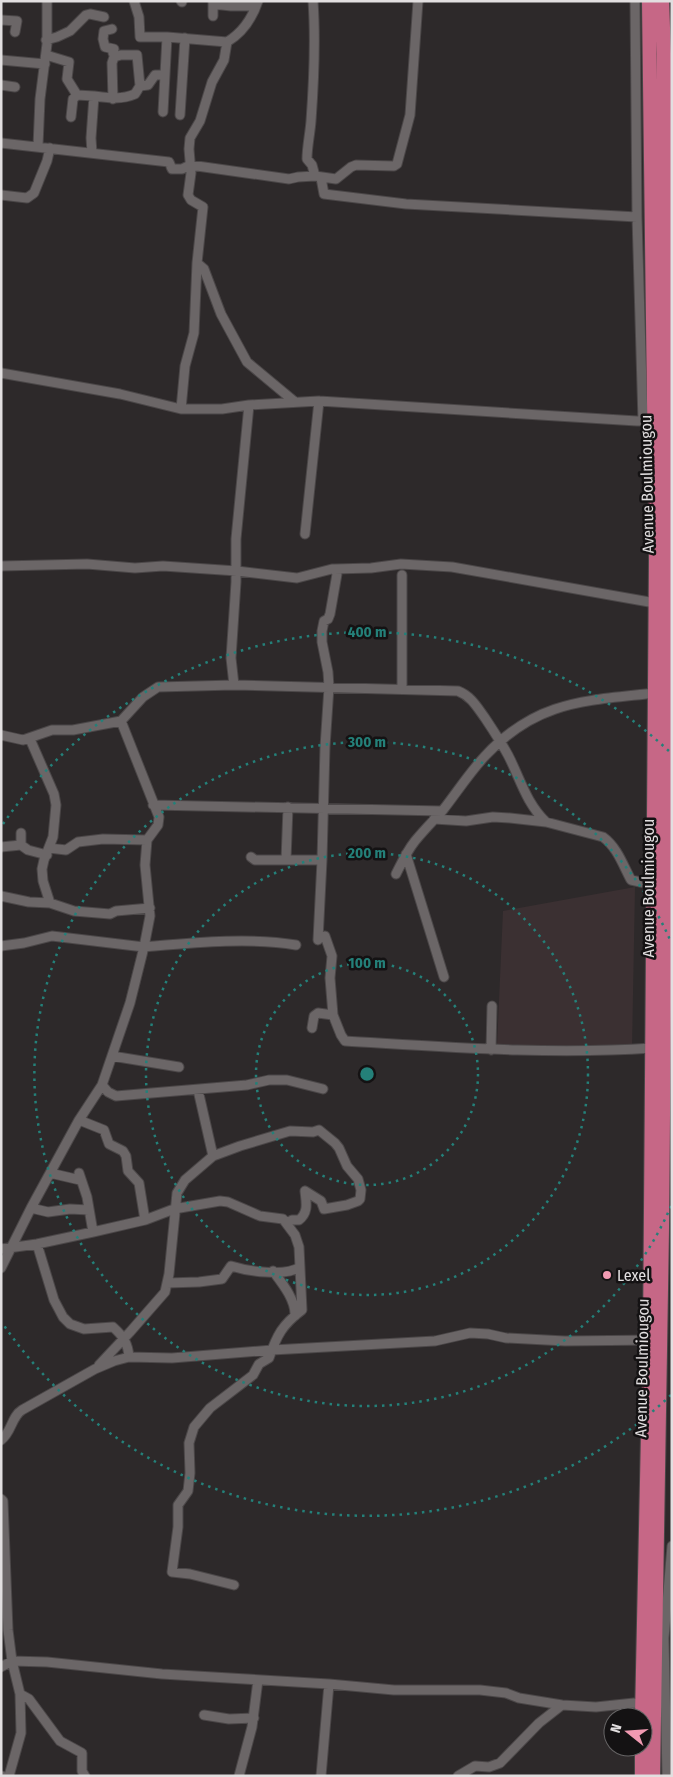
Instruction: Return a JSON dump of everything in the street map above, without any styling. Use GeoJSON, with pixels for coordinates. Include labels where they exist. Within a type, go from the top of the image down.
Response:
{"type":"FeatureCollection","features":[{"type":"Feature","properties":{"kind":"highway","name":"Avenue Boulmiougou"},"geometry":{"type":"LineString","coordinates":[[649,1],[655,603],[652,1048],[655,1340],[664,1638],[653,1776]]}},
{"type":"Feature","properties":{"kind":"highway","name":"Avenue Boulmiougou"},"geometry":{"type":"LineString","coordinates":[[642,1707],[655,1340],[668,1086],[669,518],[654,421],[668,390],[662,1]]}},
{"type":"Feature","properties":{"kind":"highway"},"geometry":{"type":"LineString","coordinates":[[642,1757],[642,1776]]}},
{"type":"Feature","properties":{"kind":"street"},"geometry":{"type":"LineString","coordinates":[[38,146],[40,99],[46,59],[47,1]]}},
{"type":"Feature","properties":{"kind":"street"},"geometry":{"type":"LineString","coordinates":[[134,1],[139,17],[140,37],[168,37],[227,42],[240,33],[257,3]]}},
{"type":"Feature","properties":{"kind":"street"},"geometry":{"type":"LineString","coordinates":[[313,1],[316,51],[307,159],[318,177],[324,194],[406,204],[637,217]]}},
{"type":"Feature","properties":{"kind":"street"},"geometry":{"type":"LineString","coordinates":[[1,144],[38,146],[170,162],[172,169],[182,169],[190,165],[289,179],[318,177],[336,179],[356,165],[386,167],[398,164],[410,116],[418,1]]}},
{"type":"Feature","properties":{"kind":"street"},"geometry":{"type":"LineString","coordinates":[[1,372],[120,394],[181,409],[222,409],[248,405],[319,401],[654,421],[637,217],[635,1]]}},
{"type":"Feature","properties":{"kind":"street"},"geometry":{"type":"LineString","coordinates":[[213,16],[213,3],[231,6],[257,3]]}},
{"type":"Feature","properties":{"kind":"street"},"geometry":{"type":"LineString","coordinates":[[46,40],[70,31],[86,15],[104,17]]}},
{"type":"Feature","properties":{"kind":"street"},"geometry":{"type":"LineString","coordinates":[[1,20],[17,21],[15,32]]}},
{"type":"Feature","properties":{"kind":"street"},"geometry":{"type":"LineString","coordinates":[[112,29],[104,31],[103,44],[105,47],[114,49],[113,53],[116,56]]}},
{"type":"Feature","properties":{"kind":"street"},"geometry":{"type":"LineString","coordinates":[[163,112],[168,37]]}},
{"type":"Feature","properties":{"kind":"street"},"geometry":{"type":"LineString","coordinates":[[180,115],[185,38]]}},
{"type":"Feature","properties":{"kind":"street"},"geometry":{"type":"LineString","coordinates":[[181,409],[185,366],[194,333],[197,263],[203,207],[188,196],[191,173],[190,138],[200,121],[212,82],[224,60],[227,42]]}},
{"type":"Feature","properties":{"kind":"street"},"geometry":{"type":"LineString","coordinates":[[77,95],[113,99],[135,94],[140,86],[137,56],[116,56]]}},
{"type":"Feature","properties":{"kind":"street"},"geometry":{"type":"LineString","coordinates":[[113,99],[112,63],[116,56]]}},
{"type":"Feature","properties":{"kind":"street"},"geometry":{"type":"LineString","coordinates":[[1,60],[46,59],[69,62],[67,78],[77,95]]}},
{"type":"Feature","properties":{"kind":"street"},"geometry":{"type":"LineString","coordinates":[[140,86],[148,85],[156,75],[165,75]]}},
{"type":"Feature","properties":{"kind":"street"},"geometry":{"type":"LineString","coordinates":[[1,85],[15,88]]}},
{"type":"Feature","properties":{"kind":"street"},"geometry":{"type":"LineString","coordinates":[[164,85],[182,86]]}},
{"type":"Feature","properties":{"kind":"street"},"geometry":{"type":"LineString","coordinates":[[71,117],[73,99],[77,95]]}},
{"type":"Feature","properties":{"kind":"street"},"geometry":{"type":"LineString","coordinates":[[92,153],[91,138],[94,96]]}},
{"type":"Feature","properties":{"kind":"street"},"geometry":{"type":"LineString","coordinates":[[1,195],[27,198],[31,196],[47,161],[50,148]]}},
{"type":"Feature","properties":{"kind":"street"},"geometry":{"type":"LineString","coordinates":[[197,263],[204,269],[221,314],[247,362],[295,402]]}},
{"type":"Feature","properties":{"kind":"street"},"geometry":{"type":"LineString","coordinates":[[305,534],[319,401]]}},
{"type":"Feature","properties":{"kind":"street"},"geometry":{"type":"LineString","coordinates":[[234,685],[231,658],[237,571],[237,523],[248,405]]}},
{"type":"Feature","properties":{"kind":"street"},"geometry":{"type":"LineString","coordinates":[[1,566],[87,564],[135,568],[163,566],[237,571],[297,578],[332,569],[401,564],[452,567],[655,603]]}},
{"type":"Feature","properties":{"kind":"street"},"geometry":{"type":"LineString","coordinates":[[335,569],[337,574],[330,614],[328,619],[324,621],[322,631],[329,688],[325,748],[321,938],[332,956],[330,978],[333,1014],[341,1035],[346,1041],[492,1050],[573,1051],[652,1048]]}},
{"type":"Feature","properties":{"kind":"street"},"geometry":{"type":"LineString","coordinates":[[402,575],[402,689]]}},
{"type":"Feature","properties":{"kind":"street"},"geometry":{"type":"LineString","coordinates":[[1,735],[14,739],[30,739],[52,730],[73,730],[121,721],[143,697],[158,687],[234,685],[448,690],[466,694],[473,701],[500,742],[536,813],[546,822]]}},
{"type":"Feature","properties":{"kind":"street"},"geometry":{"type":"LineString","coordinates":[[396,874],[414,842],[442,811],[475,766],[500,742],[525,722],[560,707],[594,699],[655,693]]}},
{"type":"Feature","properties":{"kind":"street"},"geometry":{"type":"LineString","coordinates":[[1,1268],[79,1120],[102,1085],[130,1003],[144,947],[150,908],[146,878],[147,840],[158,825],[159,817],[121,721]]}},
{"type":"Feature","properties":{"kind":"street"},"geometry":{"type":"LineString","coordinates":[[30,739],[54,794],[56,805],[53,837],[42,869],[43,881],[50,903]]}},
{"type":"Feature","properties":{"kind":"street"},"geometry":{"type":"LineString","coordinates":[[153,805],[442,811]]}},
{"type":"Feature","properties":{"kind":"street"},"geometry":{"type":"LineString","coordinates":[[286,860],[288,807]]}},
{"type":"Feature","properties":{"kind":"street"},"geometry":{"type":"LineString","coordinates":[[434,819],[466,821],[493,817],[546,822],[603,837],[616,849],[631,880],[645,883],[653,881]]}},
{"type":"Feature","properties":{"kind":"street"},"geometry":{"type":"LineString","coordinates":[[20,833],[21,845]]}},
{"type":"Feature","properties":{"kind":"street"},"geometry":{"type":"LineString","coordinates":[[1,847],[21,845],[28,850],[48,851],[66,850],[78,842],[103,839],[147,840]]}},
{"type":"Feature","properties":{"kind":"street"},"geometry":{"type":"LineString","coordinates":[[406,854],[444,977]]}},
{"type":"Feature","properties":{"kind":"street"},"geometry":{"type":"LineString","coordinates":[[251,857],[255,860],[322,860]]}},
{"type":"Feature","properties":{"kind":"street"},"geometry":{"type":"LineString","coordinates":[[1,896],[29,902],[50,903],[74,911],[110,914],[116,911],[150,908]]}},
{"type":"Feature","properties":{"kind":"street"},"geometry":{"type":"LineString","coordinates":[[1,946],[52,936],[144,947],[190,943],[278,942],[296,945]]}},
{"type":"Feature","properties":{"kind":"street"},"geometry":{"type":"LineString","coordinates":[[492,1006],[492,1050]]}},
{"type":"Feature","properties":{"kind":"street"},"geometry":{"type":"LineString","coordinates":[[312,1028],[314,1016],[318,1013],[333,1014]]}},
{"type":"Feature","properties":{"kind":"street"},"geometry":{"type":"LineString","coordinates":[[112,1056],[179,1067]]}},
{"type":"Feature","properties":{"kind":"street"},"geometry":{"type":"LineString","coordinates":[[102,1085],[108,1092],[116,1096],[247,1086],[269,1080],[286,1080],[322,1089]]}},
{"type":"Feature","properties":{"kind":"street"},"geometry":{"type":"LineString","coordinates":[[198,1090],[214,1156]]}},
{"type":"Feature","properties":{"kind":"street"},"geometry":{"type":"LineString","coordinates":[[79,1120],[104,1130],[109,1144],[118,1148],[126,1156],[128,1170],[139,1183],[145,1220]]}},
{"type":"Feature","properties":{"kind":"street"},"geometry":{"type":"LineString","coordinates":[[95,1369],[165,1292],[174,1209],[180,1186],[214,1156],[290,1131],[313,1132],[319,1130],[335,1143],[352,1173],[358,1179],[361,1190],[360,1199],[347,1206],[324,1209],[321,1201],[305,1191],[306,1212],[299,1220],[292,1220],[287,1223]]}},
{"type":"Feature","properties":{"kind":"street"},"geometry":{"type":"LineString","coordinates":[[50,1173],[80,1177],[87,1197],[93,1232]]}},
{"type":"Feature","properties":{"kind":"street"},"geometry":{"type":"LineString","coordinates":[[1,1249],[93,1232],[145,1220],[174,1209],[220,1201],[228,1202],[260,1216],[283,1219],[287,1223],[295,1235],[299,1247],[302,1310],[279,1332],[269,1358],[259,1364],[253,1375],[210,1408],[199,1419],[194,1427],[189,1443],[190,1473],[188,1491],[178,1505],[178,1527],[172,1572],[190,1574],[234,1585]]}},
{"type":"Feature","properties":{"kind":"street"},"geometry":{"type":"LineString","coordinates":[[31,1208],[48,1212],[70,1209],[89,1210]]}},
{"type":"Feature","properties":{"kind":"street"},"geometry":{"type":"LineString","coordinates":[[36,1244],[54,1300],[63,1317],[70,1324],[84,1329],[113,1327],[124,1338],[128,1346],[129,1357]]}},
{"type":"Feature","properties":{"kind":"street"},"geometry":{"type":"LineString","coordinates":[[167,1283],[222,1279],[231,1266],[260,1272],[281,1272],[295,1270],[300,1267]]}},
{"type":"Feature","properties":{"kind":"street"},"geometry":{"type":"LineString","coordinates":[[273,1271],[288,1294],[295,1316]]}},
{"type":"Feature","properties":{"kind":"street"},"geometry":{"type":"LineString","coordinates":[[1,1440],[8,1432],[16,1414],[95,1369],[129,1357],[172,1358],[272,1350],[435,1341],[470,1333],[506,1338],[565,1341],[655,1340]]}},
{"type":"Feature","properties":{"kind":"street"},"geometry":{"type":"LineString","coordinates":[[1,1499],[3,1501],[8,1630],[12,1661],[20,1694],[21,1733],[9,1776]]}},
{"type":"Feature","properties":{"kind":"street"},"geometry":{"type":"LineString","coordinates":[[667,1776],[664,1638],[672,1546]]}},
{"type":"Feature","properties":{"kind":"street"},"geometry":{"type":"LineString","coordinates":[[1,1667],[12,1661],[47,1662],[144,1672],[394,1690],[480,1690],[506,1693],[519,1698],[562,1705],[596,1707],[634,1703],[638,1707]]}},
{"type":"Feature","properties":{"kind":"street"},"geometry":{"type":"LineString","coordinates":[[239,1776],[254,1718],[258,1680]]}},
{"type":"Feature","properties":{"kind":"street"},"geometry":{"type":"LineString","coordinates":[[321,1776],[329,1684]]}},
{"type":"Feature","properties":{"kind":"street"},"geometry":{"type":"LineString","coordinates":[[20,1694],[29,1700],[60,1741],[82,1752],[82,1771],[84,1776]]}},
{"type":"Feature","properties":{"kind":"street"},"geometry":{"type":"LineString","coordinates":[[458,1776],[475,1766],[489,1767],[500,1763],[539,1723],[562,1705]]}},
{"type":"Feature","properties":{"kind":"street"},"geometry":{"type":"LineString","coordinates":[[204,1715],[229,1719],[254,1718]]}},
{"type":"Feature","properties":{"kind":"shaded area"},"geometry":{"type":"Polygon","coordinates":[[[635,887],[632,1048],[497,1046],[503,911],[635,887]]]}},
{"type":"Feature","properties":{"kind":"place","name":"Lexel"},"geometry":{"type":"Point","coordinates":[607,1275]}}]}
